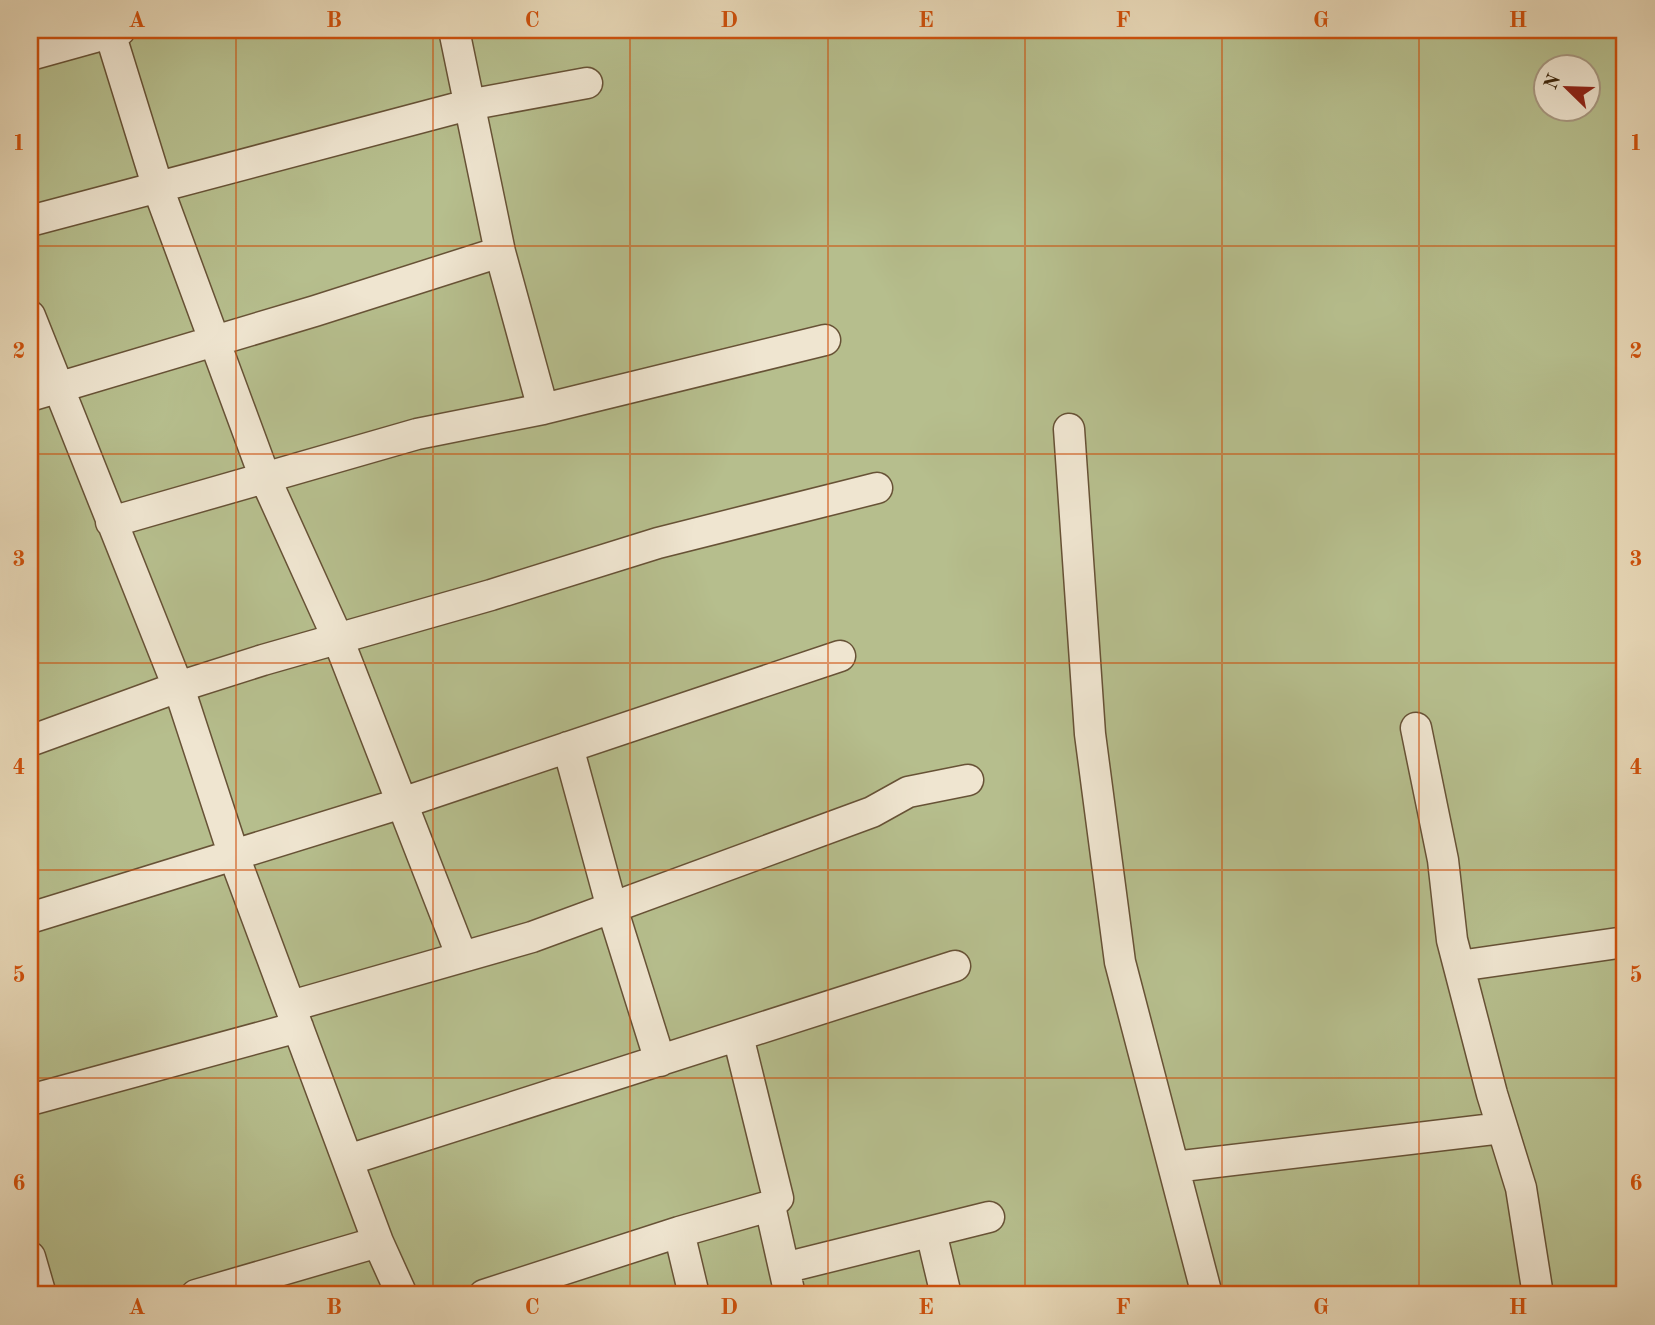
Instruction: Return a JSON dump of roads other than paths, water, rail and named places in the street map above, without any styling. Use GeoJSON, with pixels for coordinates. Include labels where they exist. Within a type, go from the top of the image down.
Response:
{"type":"FeatureCollection","features":[{"type":"Feature","properties":{"kind":"street"},"geometry":{"type":"LineString","coordinates":[[454,30],[500,252],[543,409]]}},
{"type":"Feature","properties":{"kind":"street"},"geometry":{"type":"LineString","coordinates":[[30,55],[115,31],[158,188],[265,478],[338,639],[462,957]]}},
{"type":"Feature","properties":{"kind":"street"},"geometry":{"type":"LineString","coordinates":[[30,221],[468,104],[587,83]]}},
{"type":"Feature","properties":{"kind":"street"},"geometry":{"type":"LineString","coordinates":[[44,392],[500,252]]}},
{"type":"Feature","properties":{"kind":"street"},"geometry":{"type":"LineString","coordinates":[[30,316],[44,392],[111,522],[178,687],[234,856],[378,1242],[402,1295]]}},
{"type":"Feature","properties":{"kind":"street"},"geometry":{"type":"LineString","coordinates":[[111,522],[417,434],[543,409],[825,340]]}},
{"type":"Feature","properties":{"kind":"street"},"geometry":{"type":"LineString","coordinates":[[1069,429],[1090,734],[1120,962],[1207,1295]]}},
{"type":"Feature","properties":{"kind":"street"},"geometry":{"type":"LineString","coordinates":[[30,741],[178,687],[338,639],[657,544],[877,488]]}},
{"type":"Feature","properties":{"kind":"street"},"geometry":{"type":"LineString","coordinates":[[30,918],[402,803],[841,656]]}},
{"type":"Feature","properties":{"kind":"street"},"geometry":{"type":"LineString","coordinates":[[1416,728],[1443,860],[1452,940],[1521,1188],[1538,1295]]}},
{"type":"Feature","properties":{"kind":"street"},"geometry":{"type":"LineString","coordinates":[[568,747],[612,908],[660,1061]]}},
{"type":"Feature","properties":{"kind":"street"},"geometry":{"type":"LineString","coordinates":[[30,1100],[294,1016],[462,957],[532,937],[872,812],[908,792],[968,780]]}},
{"type":"Feature","properties":{"kind":"street"},"geometry":{"type":"LineString","coordinates":[[1459,966],[1625,942]]}},
{"type":"Feature","properties":{"kind":"street"},"geometry":{"type":"LineString","coordinates":[[348,1160],[955,966]]}},
{"type":"Feature","properties":{"kind":"street"},"geometry":{"type":"LineString","coordinates":[[484,1295],[679,1232],[770,1206],[778,1198],[737,1036]]}},
{"type":"Feature","properties":{"kind":"street"},"geometry":{"type":"LineString","coordinates":[[1174,1167],[1503,1128]]}},
{"type":"Feature","properties":{"kind":"street"},"geometry":{"type":"LineString","coordinates":[[770,1206],[787,1281],[931,1231],[989,1217]]}},
{"type":"Feature","properties":{"kind":"street"},"geometry":{"type":"LineString","coordinates":[[931,1231],[946,1295]]}},
{"type":"Feature","properties":{"kind":"street"},"geometry":{"type":"LineString","coordinates":[[679,1232],[694,1295]]}},
{"type":"Feature","properties":{"kind":"street"},"geometry":{"type":"LineString","coordinates":[[196,1295],[378,1242]]}},
{"type":"Feature","properties":{"kind":"street"},"geometry":{"type":"LineString","coordinates":[[30,1257],[41,1295]]}}]}
